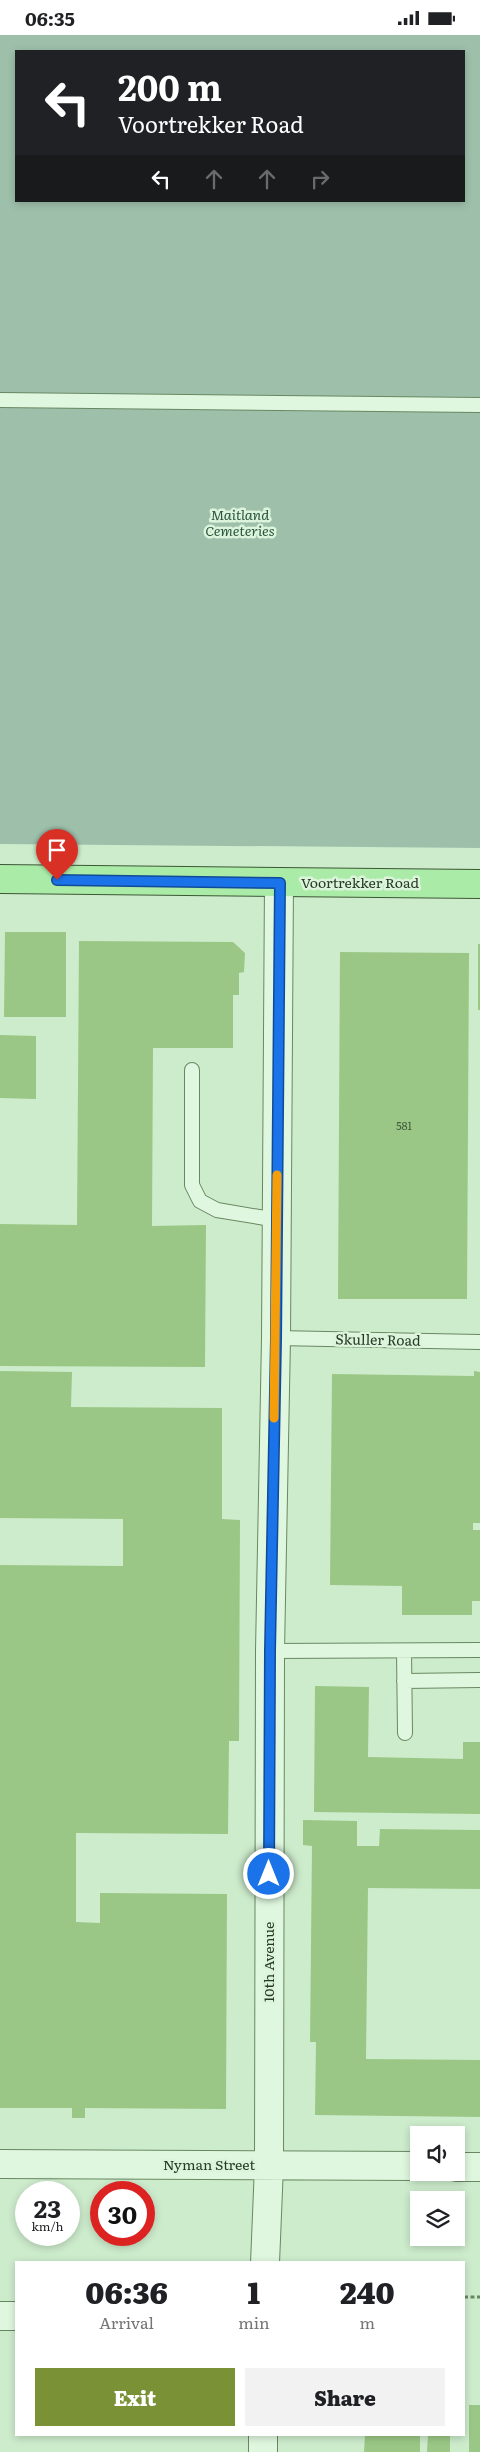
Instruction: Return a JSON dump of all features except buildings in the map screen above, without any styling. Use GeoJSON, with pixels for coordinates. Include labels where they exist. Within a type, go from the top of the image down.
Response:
{"type":"FeatureCollection","features":[{"type":"Feature","properties":{"kind":"main road","name":"Voortrekker Road"},"geometry":{"type":"LineString","coordinates":[[0,879],[480,884]]}},
{"type":"Feature","properties":{"kind":"street","name":"10th Avenue"},"geometry":{"type":"LineString","coordinates":[[265,2261],[269,2166],[270,1651],[276,1339],[280,883]]}},
{"type":"Feature","properties":{"kind":"street","name":"Nyman Street"},"geometry":{"type":"LineString","coordinates":[[0,2165],[410,2167]]}},
{"type":"Feature","properties":{"kind":"street"},"geometry":{"type":"LineString","coordinates":[[465,2167],[480,2167]]}},
{"type":"Feature","properties":{"kind":"street"},"geometry":{"type":"LineString","coordinates":[[0,2316],[15,2316]]}},
{"type":"Feature","properties":{"kind":"street"},"geometry":{"type":"LineString","coordinates":[[263,2436],[263,2452]]}},
{"type":"Feature","properties":{"kind":"lane"},"geometry":{"type":"LineString","coordinates":[[0,400],[480,405]]}},
{"type":"Feature","properties":{"kind":"lane"},"geometry":{"type":"LineString","coordinates":[[192,1070],[192,1185],[200,1201],[217,1210],[277,1220]]}},
{"type":"Feature","properties":{"kind":"lane","name":"Skuller Road"},"geometry":{"type":"LineString","coordinates":[[276,1339],[480,1342]]}},
{"type":"Feature","properties":{"kind":"lane"},"geometry":{"type":"LineString","coordinates":[[270,1651],[480,1651]]}},
{"type":"Feature","properties":{"kind":"lane"},"geometry":{"type":"LineString","coordinates":[[404,1651],[405,1733]]}},
{"type":"Feature","properties":{"kind":"lane"},"geometry":{"type":"LineString","coordinates":[[404,1681],[480,1680]]}},
{"type":"Feature","properties":{"kind":"path"},"geometry":{"type":"LineString","coordinates":[[465,2297],[480,2297]]}},
{"type":"Feature","properties":{"kind":"green space","name":"Maitland Cemeteries"},"geometry":{"type":"Polygon","coordinates":[[[0,35],[480,35],[480,848],[0,844],[0,35]]]}},
{"type":"Feature","properties":{"kind":"slow traffic"},"geometry":{"type":"LineString","coordinates":[[274,1418],[277,1175]]}},
{"type":"Feature","properties":{"kind":"route"},"geometry":{"type":"LineString","coordinates":[[57,880],[280,883],[269,1874]]}}]}
